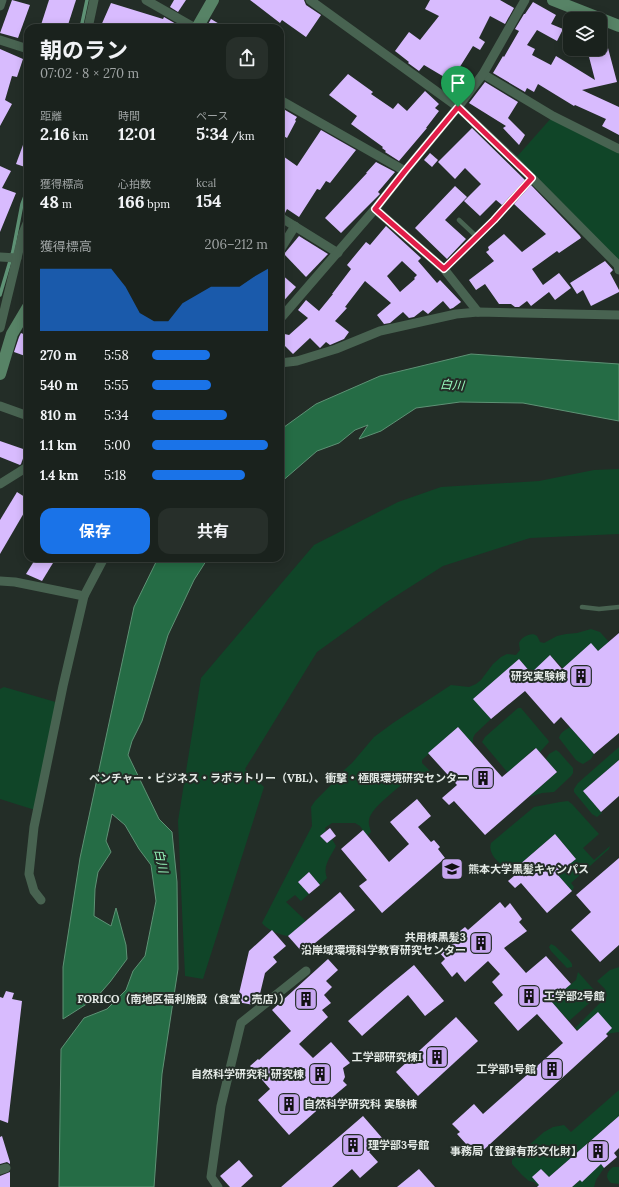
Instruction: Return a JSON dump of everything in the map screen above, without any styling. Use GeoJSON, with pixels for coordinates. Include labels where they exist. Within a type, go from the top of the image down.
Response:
{"type":"FeatureCollection","features":[{"type":"Feature","properties":{"kind":"main road"},"geometry":{"type":"LineString","coordinates":[[199,24],[214,0]]}},
{"type":"Feature","properties":{"kind":"main road"},"geometry":{"type":"LineString","coordinates":[[553,0],[619,26]]}},
{"type":"Feature","properties":{"kind":"main road"},"geometry":{"type":"LineString","coordinates":[[0,374],[12,334],[24,314]]}},
{"type":"Feature","properties":{"kind":"street"},"geometry":{"type":"LineString","coordinates":[[0,6],[2,0]]}},
{"type":"Feature","properties":{"kind":"street"},"geometry":{"type":"LineString","coordinates":[[89,24],[94,0]]}},
{"type":"Feature","properties":{"kind":"street"},"geometry":{"type":"LineString","coordinates":[[146,0],[189,24]]}},
{"type":"Feature","properties":{"kind":"street"},"geometry":{"type":"LineString","coordinates":[[310,0],[458,107],[619,265]]}},
{"type":"Feature","properties":{"kind":"street"},"geometry":{"type":"LineString","coordinates":[[284,315],[375,209],[458,107],[483,74],[525,0]]}},
{"type":"Feature","properties":{"kind":"street"},"geometry":{"type":"LineString","coordinates":[[0,40],[24,48]]}},
{"type":"Feature","properties":{"kind":"street"},"geometry":{"type":"LineString","coordinates":[[483,74],[553,116],[619,148]]}},
{"type":"Feature","properties":{"kind":"street"},"geometry":{"type":"LineString","coordinates":[[284,102],[405,171]]}},
{"type":"Feature","properties":{"kind":"street"},"geometry":{"type":"LineString","coordinates":[[375,209],[444,269],[478,312]]}},
{"type":"Feature","properties":{"kind":"street"},"geometry":{"type":"LineString","coordinates":[[284,220],[338,253]]}},
{"type":"Feature","properties":{"kind":"street"},"geometry":{"type":"LineString","coordinates":[[284,243],[294,226]]}},
{"type":"Feature","properties":{"kind":"street"},"geometry":{"type":"LineString","coordinates":[[0,328],[24,230]]}},
{"type":"Feature","properties":{"kind":"street"},"geometry":{"type":"LineString","coordinates":[[0,257],[17,258]]}},
{"type":"Feature","properties":{"kind":"street"},"geometry":{"type":"LineString","coordinates":[[284,362],[336,349],[380,331],[456,314],[478,312],[619,314]]}},
{"type":"Feature","properties":{"kind":"street"},"geometry":{"type":"LineString","coordinates":[[0,406],[24,415]]}},
{"type":"Feature","properties":{"kind":"street"},"geometry":{"type":"LineString","coordinates":[[0,484],[24,469]]}},
{"type":"Feature","properties":{"kind":"street"},"geometry":{"type":"LineString","coordinates":[[41,900],[34,891],[29,874],[34,827],[63,686],[84,596],[102,562]]}},
{"type":"Feature","properties":{"kind":"street"},"geometry":{"type":"LineString","coordinates":[[0,581],[15,582],[84,596]]}},
{"type":"Feature","properties":{"kind":"street"},"geometry":{"type":"LineString","coordinates":[[218,1187],[211,1177],[221,1106],[241,1023],[306,971]]}},
{"type":"Feature","properties":{"kind":"lane"},"geometry":{"type":"LineString","coordinates":[[444,269],[494,220],[532,178]]}},
{"type":"Feature","properties":{"kind":"lane"},"geometry":{"type":"LineString","coordinates":[[459,220],[477,237]]}},
{"type":"Feature","properties":{"kind":"lane"},"geometry":{"type":"LineString","coordinates":[[582,607],[599,609],[619,607]]}},
{"type":"Feature","properties":{"kind":"shaded area"},"geometry":{"type":"Polygon","coordinates":[[[553,116],[619,149],[619,261],[514,160],[553,116]]]}},
{"type":"Feature","properties":{"kind":"shaded area"},"geometry":{"type":"Polygon","coordinates":[[[619,469],[619,534],[530,538],[443,566],[385,603],[317,652],[245,769],[264,787],[203,979],[185,976],[178,821],[201,678],[314,545],[398,502],[441,487],[539,481],[594,470],[619,469]]]}},
{"type":"Feature","properties":{"kind":"shaded area"},"geometry":{"type":"Polygon","coordinates":[[[591,629],[600,632],[609,642],[598,651],[563,668],[550,655],[542,663],[549,671],[537,680],[519,659],[474,699],[491,719],[475,734],[473,738],[473,745],[458,727],[422,760],[422,763],[430,771],[419,781],[417,778],[408,779],[380,804],[371,815],[369,826],[371,832],[367,836],[360,826],[355,823],[332,823],[325,828],[326,831],[320,836],[327,843],[332,839],[336,846],[326,865],[327,878],[320,885],[309,872],[298,882],[309,894],[301,901],[295,895],[286,902],[306,921],[288,936],[281,935],[264,926],[262,923],[312,826],[311,807],[374,737],[451,685],[469,687],[476,684],[501,657],[507,654],[516,655],[520,650],[520,641],[527,635],[535,635],[540,642],[544,643],[557,636],[591,629]]]}},
{"type":"Feature","properties":{"kind":"shaded area"},"geometry":{"type":"Polygon","coordinates":[[[4,687],[59,703],[35,810],[0,799],[0,689],[4,687]]]}},
{"type":"Feature","properties":{"kind":"shaded area"},"geometry":{"type":"Polygon","coordinates":[[[518,708],[521,708],[549,742],[540,752],[535,748],[508,773],[482,742],[485,737],[518,708]]]}},
{"type":"Feature","properties":{"kind":"shaded area"},"geometry":{"type":"Polygon","coordinates":[[[570,727],[594,754],[591,759],[583,764],[576,760],[559,738],[565,730],[570,727]]]}},
{"type":"Feature","properties":{"kind":"shaded area"},"geometry":{"type":"Polygon","coordinates":[[[619,747],[619,760],[583,791],[602,813],[597,817],[592,814],[574,792],[574,789],[578,783],[619,747]]]}},
{"type":"Feature","properties":{"kind":"shaded area"},"geometry":{"type":"Polygon","coordinates":[[[556,750],[573,768],[573,773],[554,792],[542,793],[529,797],[557,772],[546,759],[549,754],[556,750]]]}},
{"type":"Feature","properties":{"kind":"shaded area"},"geometry":{"type":"Polygon","coordinates":[[[568,801],[599,834],[583,848],[594,860],[610,846],[609,849],[571,883],[574,887],[572,891],[557,874],[575,858],[555,834],[511,872],[496,860],[491,852],[491,843],[534,807],[568,801]]]}},
{"type":"Feature","properties":{"kind":"shaded area"},"geometry":{"type":"Polygon","coordinates":[[[551,944],[570,961],[572,967],[567,968],[551,951],[549,947],[551,944]]]}},
{"type":"Feature","properties":{"kind":"shaded area"},"geometry":{"type":"Polygon","coordinates":[[[619,967],[619,1032],[606,1034],[612,1028],[598,1013],[578,1030],[575,1028],[607,996],[605,989],[597,981],[610,970],[619,967]]]}},
{"type":"Feature","properties":{"kind":"shaded area"},"geometry":{"type":"Polygon","coordinates":[[[578,972],[596,993],[595,998],[569,1021],[551,1001],[576,980],[578,972]]]}},
{"type":"Feature","properties":{"kind":"shaded area"},"geometry":{"type":"Polygon","coordinates":[[[619,1090],[619,1116],[549,1177],[541,1169],[541,1187],[534,1182],[529,1181],[512,1164],[512,1160],[514,1158],[544,1132],[553,1127],[564,1125],[571,1132],[619,1090]]]}},
{"type":"Feature","properties":{"kind":"shaded area"},"geometry":{"type":"Polygon","coordinates":[[[601,1164],[604,1168],[596,1180],[594,1187],[572,1187],[580,1180],[582,1181],[601,1164]]]}},
{"type":"Feature","properties":{"kind":"shaded area"},"geometry":{"type":"Polygon","coordinates":[[[613,1167],[619,1167],[619,1184],[611,1183],[607,1177],[608,1173],[613,1167]]]}},
{"type":"Feature","properties":{"kind":"water","name":"白川"},"geometry":{"type":"Polygon","coordinates":[[[471,354],[619,364],[619,421],[523,403],[460,402],[416,408],[381,431],[359,439],[368,425],[355,430],[339,443],[317,451],[284,480],[284,427],[316,404],[380,376],[471,354]]]}},
{"type":"Feature","properties":{"kind":"water","name":"白川"},"geometry":{"type":"Polygon","coordinates":[[[156,562],[205,562],[194,580],[168,635],[142,721],[132,741],[128,755],[159,819],[172,832],[177,882],[178,969],[162,1074],[154,1187],[59,1187],[61,1049],[84,1018],[107,1009],[126,990],[133,971],[145,956],[156,901],[151,865],[139,849],[125,825],[112,814],[106,841],[111,852],[98,872],[95,889],[94,916],[111,926],[116,908],[126,945],[127,959],[96,998],[63,1019],[63,967],[80,858],[134,607],[156,562]]]}},
{"type":"Feature","properties":{"kind":"building"},"geometry":{"type":"Polygon","coordinates":[[[12,0],[30,5],[18,38],[0,33],[12,0]]]}},
{"type":"Feature","properties":{"kind":"building"},"geometry":{"type":"Polygon","coordinates":[[[49,0],[76,0],[68,24],[41,24],[49,0]]]}},
{"type":"Feature","properties":{"kind":"building"},"geometry":{"type":"Polygon","coordinates":[[[174,0],[186,0],[178,12],[170,7],[174,0]]]}},
{"type":"Feature","properties":{"kind":"building"},"geometry":{"type":"Polygon","coordinates":[[[250,0],[304,0],[306,5],[321,15],[306,37],[282,20],[280,23],[250,0]]]}},
{"type":"Feature","properties":{"kind":"building"},"geometry":{"type":"Polygon","coordinates":[[[430,0],[500,0],[514,8],[505,24],[490,16],[479,38],[485,42],[480,50],[473,46],[451,81],[424,65],[419,71],[395,51],[409,32],[420,40],[439,16],[425,9],[430,0]]]}},
{"type":"Feature","properties":{"kind":"building"},"geometry":{"type":"Polygon","coordinates":[[[533,2],[556,15],[551,24],[563,29],[557,41],[537,30],[527,45],[535,49],[532,55],[551,65],[556,56],[595,80],[589,56],[607,56],[608,48],[617,82],[582,90],[619,107],[619,135],[602,126],[606,119],[575,105],[574,106],[538,84],[534,92],[527,88],[525,92],[493,73],[519,31],[515,29],[533,2]]]}},
{"type":"Feature","properties":{"kind":"building"},"geometry":{"type":"Polygon","coordinates":[[[111,3],[163,19],[164,17],[176,24],[154,23],[102,24],[111,3]]]}},
{"type":"Feature","properties":{"kind":"building"},"geometry":{"type":"Polygon","coordinates":[[[211,19],[219,24],[208,24],[211,19]]]}},
{"type":"Feature","properties":{"kind":"building"},"geometry":{"type":"Polygon","coordinates":[[[0,49],[23,59],[17,77],[12,76],[5,100],[12,104],[0,126],[0,49]]]}},
{"type":"Feature","properties":{"kind":"building"},"geometry":{"type":"Polygon","coordinates":[[[348,74],[373,92],[371,94],[393,109],[398,103],[407,111],[425,91],[439,104],[435,108],[439,111],[427,128],[399,161],[385,152],[386,151],[382,148],[383,147],[351,124],[357,116],[329,95],[348,74]]]}},
{"type":"Feature","properties":{"kind":"building"},"geometry":{"type":"Polygon","coordinates":[[[485,82],[518,102],[508,118],[525,135],[519,145],[503,128],[506,126],[469,103],[485,82]]]}},
{"type":"Feature","properties":{"kind":"building"},"geometry":{"type":"Polygon","coordinates":[[[284,109],[297,117],[287,138],[284,136],[284,109]]]}},
{"type":"Feature","properties":{"kind":"building"},"geometry":{"type":"Polygon","coordinates":[[[472,128],[525,180],[502,205],[496,200],[480,216],[464,201],[481,184],[465,168],[455,179],[438,162],[472,128]]]}},
{"type":"Feature","properties":{"kind":"building"},"geometry":{"type":"Polygon","coordinates":[[[321,130],[356,150],[330,183],[326,181],[320,190],[317,189],[299,217],[287,209],[284,213],[284,157],[297,166],[321,130]]]}},
{"type":"Feature","properties":{"kind":"building"},"geometry":{"type":"Polygon","coordinates":[[[24,142],[24,167],[16,164],[24,142]]]}},
{"type":"Feature","properties":{"kind":"building"},"geometry":{"type":"Polygon","coordinates":[[[430,153],[438,160],[432,167],[424,160],[430,153]]]}},
{"type":"Feature","properties":{"kind":"building"},"geometry":{"type":"Polygon","coordinates":[[[376,162],[395,172],[378,192],[380,194],[341,233],[325,218],[376,162]]]}},
{"type":"Feature","properties":{"kind":"building"},"geometry":{"type":"Polygon","coordinates":[[[0,166],[11,171],[2,188],[16,193],[0,232],[0,166]]]}},
{"type":"Feature","properties":{"kind":"building"},"geometry":{"type":"Polygon","coordinates":[[[531,185],[581,238],[559,253],[557,251],[532,269],[543,285],[559,273],[571,288],[555,300],[549,292],[531,306],[527,301],[519,307],[515,307],[511,304],[499,304],[485,284],[476,290],[469,280],[494,261],[486,252],[489,250],[488,247],[504,234],[522,252],[546,234],[514,204],[531,185]]]}},
{"type":"Feature","properties":{"kind":"building"},"geometry":{"type":"Polygon","coordinates":[[[455,186],[467,197],[445,220],[466,239],[447,259],[415,228],[455,186]]]}},
{"type":"Feature","properties":{"kind":"building"},"geometry":{"type":"Polygon","coordinates":[[[386,226],[421,258],[418,261],[437,283],[440,280],[461,302],[450,309],[443,301],[428,314],[423,310],[414,317],[409,318],[403,312],[390,323],[384,324],[377,315],[391,303],[365,281],[345,307],[347,308],[335,321],[349,332],[344,339],[330,345],[326,342],[320,348],[310,338],[293,354],[285,346],[284,347],[284,334],[289,335],[308,318],[298,310],[306,300],[319,311],[351,269],[347,265],[366,242],[370,245],[386,226]],[[402,261],[387,276],[400,292],[415,279],[414,278],[417,275],[402,261]]]}},
{"type":"Feature","properties":{"kind":"building"},"geometry":{"type":"Polygon","coordinates":[[[299,236],[328,254],[306,277],[284,254],[299,236]]]}},
{"type":"Feature","properties":{"kind":"building"},"geometry":{"type":"Polygon","coordinates":[[[605,261],[613,270],[610,273],[619,292],[591,306],[583,290],[577,294],[570,283],[605,261]]]}},
{"type":"Feature","properties":{"kind":"building"},"geometry":{"type":"Polygon","coordinates":[[[284,276],[296,287],[284,300],[284,276]]]}},
{"type":"Feature","properties":{"kind":"building"},"geometry":{"type":"Polygon","coordinates":[[[21,333],[24,334],[24,356],[14,352],[21,333]]]}},
{"type":"Feature","properties":{"kind":"building"},"geometry":{"type":"Polygon","coordinates":[[[0,441],[24,449],[24,456],[20,465],[0,457],[0,441]]]}},
{"type":"Feature","properties":{"kind":"building"},"geometry":{"type":"Polygon","coordinates":[[[17,492],[24,496],[24,513],[0,554],[0,520],[17,492]]]}},
{"type":"Feature","properties":{"kind":"building"},"geometry":{"type":"Polygon","coordinates":[[[34,562],[54,562],[42,581],[26,574],[34,562]]]}},
{"type":"Feature","properties":{"kind":"building"},"geometry":{"type":"Polygon","coordinates":[[[619,633],[619,733],[594,754],[561,717],[554,724],[525,691],[491,719],[473,699],[519,659],[531,673],[550,655],[562,669],[591,643],[598,651],[619,633]]]}},
{"type":"Feature","properties":{"kind":"building"},"geometry":{"type":"Polygon","coordinates":[[[458,727],[502,777],[536,748],[557,772],[485,835],[454,801],[449,805],[442,798],[457,785],[428,753],[458,727]]]}},
{"type":"Feature","properties":{"kind":"building"},"geometry":{"type":"Polygon","coordinates":[[[619,760],[619,796],[601,812],[583,791],[619,760]]]}},
{"type":"Feature","properties":{"kind":"building"},"geometry":{"type":"Polygon","coordinates":[[[417,799],[431,816],[418,827],[431,842],[434,840],[440,847],[438,849],[445,858],[382,913],[359,886],[367,880],[341,849],[363,830],[389,862],[409,844],[390,822],[417,799]]]}},
{"type":"Feature","properties":{"kind":"building"},"geometry":{"type":"Polygon","coordinates":[[[330,828],[336,836],[327,843],[320,836],[330,828]]]}},
{"type":"Feature","properties":{"kind":"building"},"geometry":{"type":"Polygon","coordinates":[[[555,834],[576,859],[557,874],[572,891],[547,913],[521,883],[515,888],[508,881],[514,876],[511,872],[555,834]]]}},
{"type":"Feature","properties":{"kind":"building"},"geometry":{"type":"Polygon","coordinates":[[[619,858],[619,945],[600,962],[571,930],[591,912],[576,895],[619,858]]]}},
{"type":"Feature","properties":{"kind":"building"},"geometry":{"type":"Polygon","coordinates":[[[309,872],[320,885],[309,894],[298,882],[309,872]]]}},
{"type":"Feature","properties":{"kind":"building"},"geometry":{"type":"Polygon","coordinates":[[[340,892],[355,910],[303,953],[288,936],[340,892]]]}},
{"type":"Feature","properties":{"kind":"building"},"geometry":{"type":"Polygon","coordinates":[[[500,902],[505,908],[510,903],[522,919],[519,922],[527,931],[504,948],[526,973],[546,956],[571,984],[551,1001],[577,1031],[598,1012],[612,1028],[606,1034],[608,1036],[477,1156],[457,1134],[460,1132],[452,1124],[474,1104],[483,1114],[563,1043],[537,1014],[518,1031],[494,1003],[503,995],[492,982],[500,974],[488,961],[465,982],[457,972],[452,977],[441,963],[445,959],[439,952],[457,938],[455,935],[465,927],[468,930],[500,902]]]}},
{"type":"Feature","properties":{"kind":"building"},"geometry":{"type":"Polygon","coordinates":[[[272,930],[286,946],[273,957],[277,962],[265,973],[258,1002],[254,1005],[237,1002],[249,951],[272,930]]]}},
{"type":"Feature","properties":{"kind":"building"},"geometry":{"type":"Polygon","coordinates":[[[328,959],[338,970],[326,981],[332,987],[324,995],[331,1003],[322,1010],[328,1017],[299,1044],[313,1058],[331,1042],[350,1063],[343,1068],[345,1077],[343,1081],[347,1085],[289,1135],[258,1100],[270,1089],[250,1066],[258,1059],[259,1060],[291,1031],[272,1010],[328,959]]]}},
{"type":"Feature","properties":{"kind":"building"},"geometry":{"type":"Polygon","coordinates":[[[414,965],[444,1001],[425,1016],[408,995],[362,1036],[348,1021],[414,965]]]}},
{"type":"Feature","properties":{"kind":"building"},"geometry":{"type":"Polygon","coordinates":[[[6,991],[14,993],[12,999],[22,1001],[8,1123],[0,1120],[0,997],[3,998],[6,991]]]}},
{"type":"Feature","properties":{"kind":"building","name":"工学部研究棟I"},"geometry":{"type":"Polygon","coordinates":[[[456,1017],[478,1041],[418,1096],[396,1072],[456,1017]]]}},
{"type":"Feature","properties":{"kind":"building","name":"理学部3号館"},"geometry":{"type":"Polygon","coordinates":[[[363,1116],[383,1139],[369,1152],[378,1162],[360,1178],[352,1169],[332,1187],[281,1187],[363,1116]]]}},
{"type":"Feature","properties":{"kind":"building","name":"事務局【登録有形文化財】"},"geometry":{"type":"Polygon","coordinates":[[[619,1116],[619,1148],[614,1153],[617,1157],[604,1168],[601,1164],[582,1182],[580,1180],[572,1187],[537,1187],[539,1185],[532,1177],[541,1169],[549,1177],[619,1116]]]}},
{"type":"Feature","properties":{"kind":"building"},"geometry":{"type":"Polygon","coordinates":[[[2,1136],[10,1164],[7,1162],[0,1164],[0,1137],[2,1136]]]}},
{"type":"Feature","properties":{"kind":"building"},"geometry":{"type":"Polygon","coordinates":[[[239,1160],[253,1176],[241,1187],[230,1187],[220,1176],[239,1160]]]}},
{"type":"Feature","properties":{"kind":"building"},"geometry":{"type":"Polygon","coordinates":[[[419,1169],[435,1187],[397,1187],[419,1169]]]}},
{"type":"Feature","properties":{"kind":"building"},"geometry":{"type":"Polygon","coordinates":[[[10,1172],[10,1187],[0,1187],[0,1176],[10,1172]]]}},
{"type":"Feature","properties":{"kind":"waterway"},"geometry":{"type":"LineString","coordinates":[[82,24],[87,0]]}},
{"type":"Feature","properties":{"kind":"waterway"},"geometry":{"type":"LineString","coordinates":[[0,295],[13,251],[24,199]]}},
{"type":"Feature","properties":{"kind":"place","name":"研究実験棟"},"geometry":{"type":"Point","coordinates":[581,676]}},
{"type":"Feature","properties":{"kind":"place","name":"ベンチャー・ビジネス・ラボラトリー（VBL）、衝撃・極限環境研究センター"},"geometry":{"type":"Point","coordinates":[483,778]}},
{"type":"Feature","properties":{"kind":"place","name":"熊本大学黒髪キャンパス"},"geometry":{"type":"Point","coordinates":[452,869]}},
{"type":"Feature","properties":{"kind":"place","name":"共用棟黒髪3 沿岸域環境科学教育研究センター"},"geometry":{"type":"Point","coordinates":[481,943]}},
{"type":"Feature","properties":{"kind":"place","name":"工学部2号館"},"geometry":{"type":"Point","coordinates":[529,996]}},
{"type":"Feature","properties":{"kind":"place","name":"FORICO（南地区福利施設（食堂・売店））"},"geometry":{"type":"Point","coordinates":[306,999]}},
{"type":"Feature","properties":{"kind":"place","name":"工学部研究棟I"},"geometry":{"type":"Point","coordinates":[437,1057]}},
{"type":"Feature","properties":{"kind":"place","name":"工学部1号館"},"geometry":{"type":"Point","coordinates":[552,1069]}},
{"type":"Feature","properties":{"kind":"place","name":"自然科学研究科 研究棟"},"geometry":{"type":"Point","coordinates":[320,1074]}},
{"type":"Feature","properties":{"kind":"place","name":"自然科学研究科 実験棟"},"geometry":{"type":"Point","coordinates":[289,1104]}},
{"type":"Feature","properties":{"kind":"place","name":"理学部3号館"},"geometry":{"type":"Point","coordinates":[353,1145]}},
{"type":"Feature","properties":{"kind":"place","name":"事務局【登録有形文化財】"},"geometry":{"type":"Point","coordinates":[598,1151]}},
{"type":"Feature","properties":{"kind":"route"},"geometry":{"type":"LineString","coordinates":[[458,107],[532,178],[494,220],[444,269],[375,209],[458,107]]}}]}
